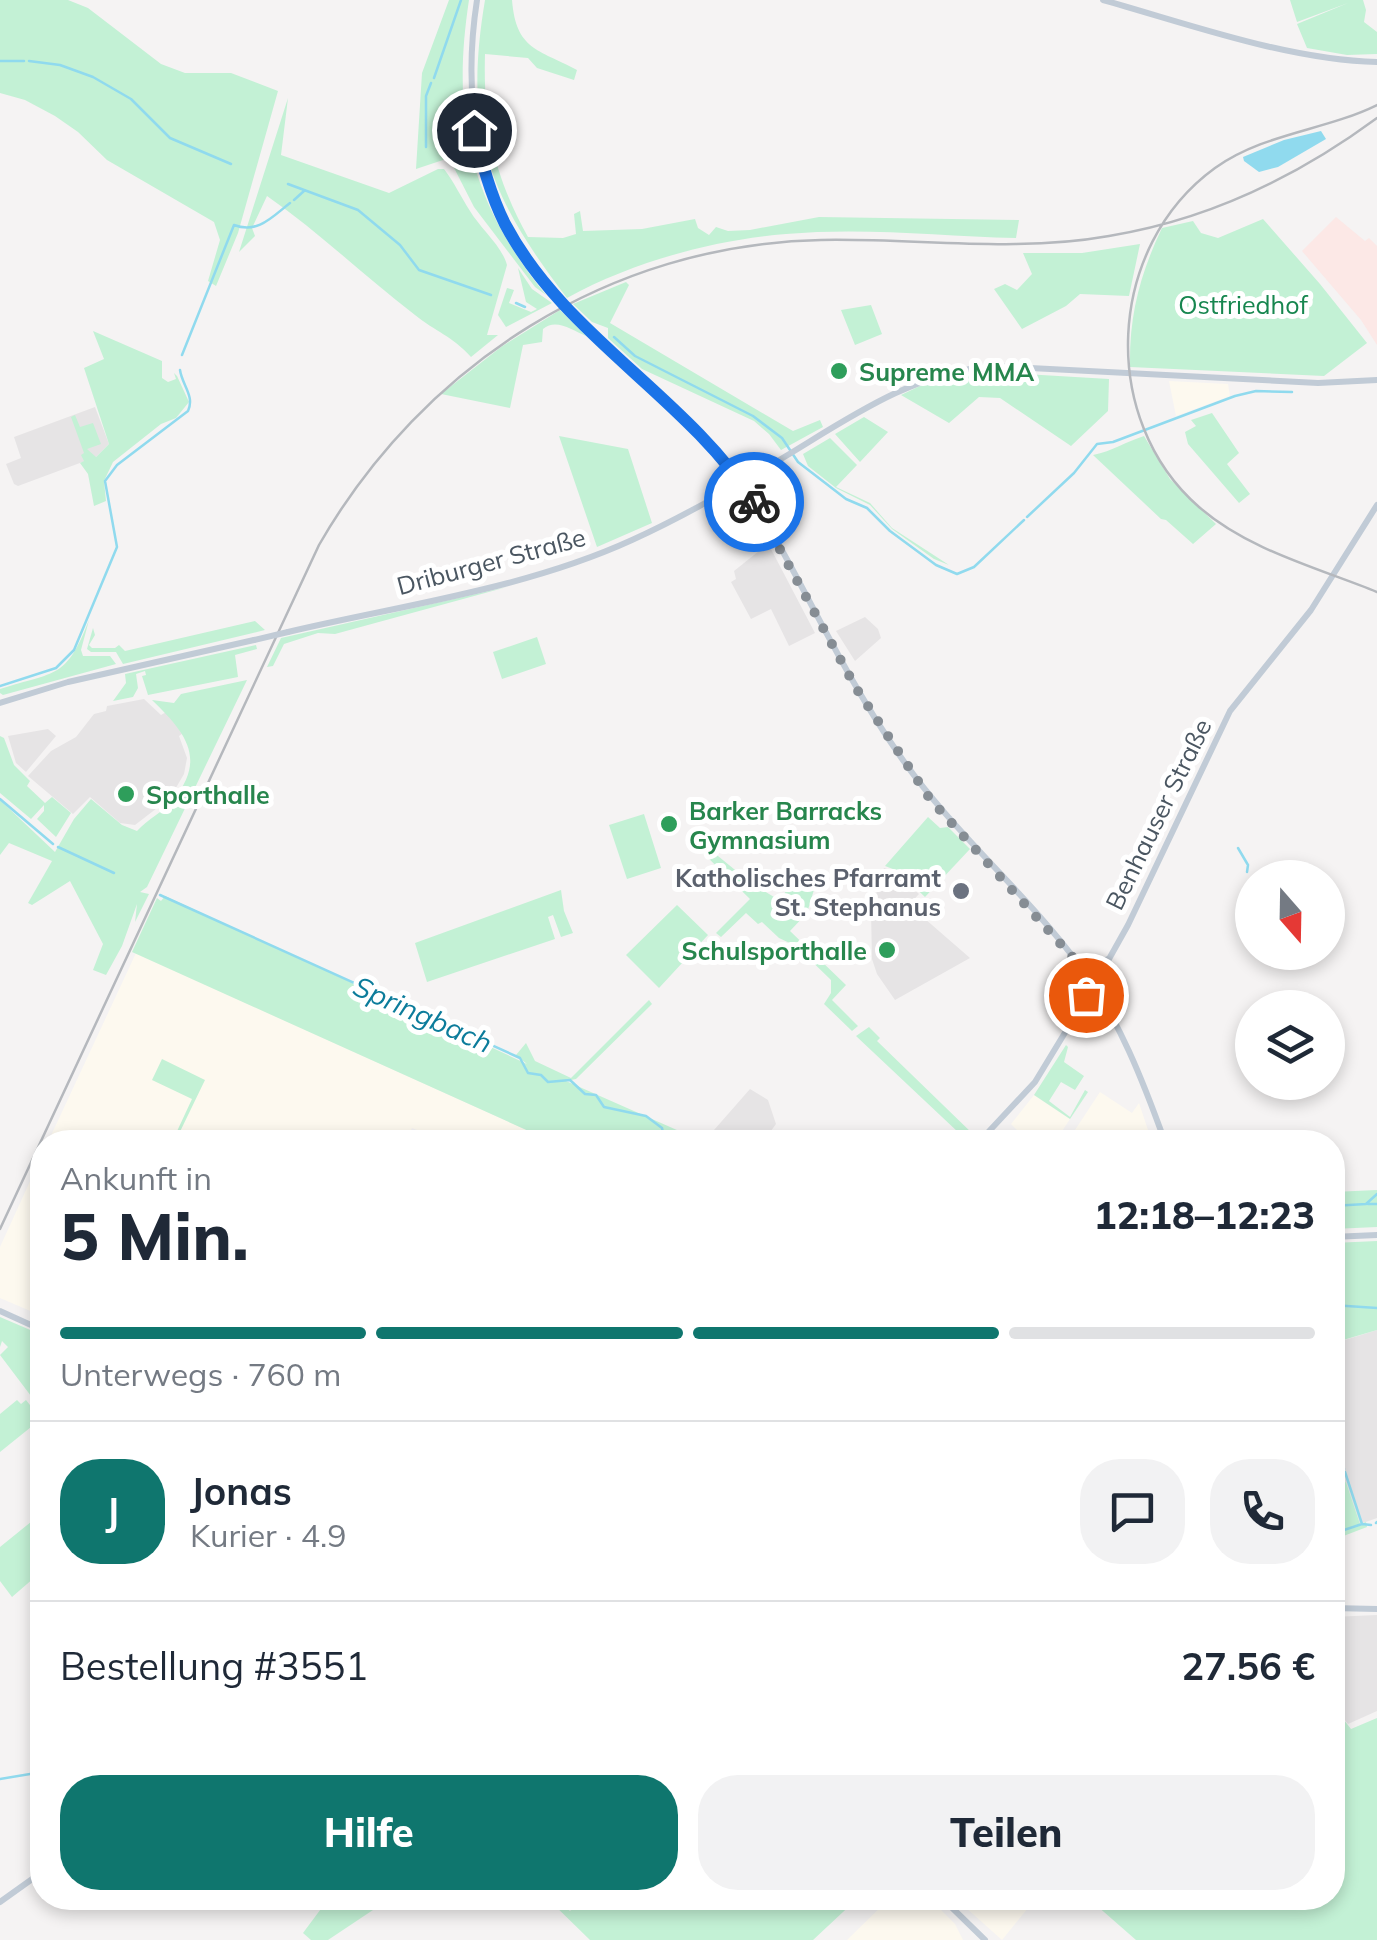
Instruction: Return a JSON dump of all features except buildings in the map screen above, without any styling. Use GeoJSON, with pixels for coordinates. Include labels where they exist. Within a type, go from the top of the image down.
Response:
{"type":"FeatureCollection","features":[{"type":"Feature","properties":{"kind":"main road"},"geometry":{"type":"LineString","coordinates":[[477,0],[470,67],[474,130],[487,180],[504,222],[555,293],[711,446],[741,482],[856,688],[907,767],[930,799],[1093,984],[1134,1063],[1160,1130]]}},
{"type":"Feature","properties":{"kind":"main road"},"geometry":{"type":"LineString","coordinates":[[1103,0],[1301,53],[1377,62]]}},
{"type":"Feature","properties":{"kind":"main road","name":"Driburger Straße"},"geometry":{"type":"LineString","coordinates":[[0,703],[68,682],[546,572],[630,541],[907,386],[945,372],[1012,366],[1310,382],[1377,380]]}},
{"type":"Feature","properties":{"kind":"main road","name":"Benhauser Straße"},"geometry":{"type":"LineString","coordinates":[[990,1130],[1034,1082],[1110,958],[1230,711],[1311,610],[1377,505]]}},
{"type":"Feature","properties":{"kind":"main road"},"geometry":{"type":"LineString","coordinates":[[1076,961],[1094,965],[1110,958]]}},
{"type":"Feature","properties":{"kind":"main road"},"geometry":{"type":"LineString","coordinates":[[1076,1012],[1092,1004],[1109,1010]]}},
{"type":"Feature","properties":{"kind":"main road"},"geometry":{"type":"LineString","coordinates":[[1345,1236],[1377,1235]]}},
{"type":"Feature","properties":{"kind":"main road"},"geometry":{"type":"LineString","coordinates":[[0,1311],[30,1325]]}},
{"type":"Feature","properties":{"kind":"main road"},"geometry":{"type":"LineString","coordinates":[[1345,1608],[1377,1609]]}},
{"type":"Feature","properties":{"kind":"main road"},"geometry":{"type":"LineString","coordinates":[[0,1902],[30,1881]]}},
{"type":"Feature","properties":{"kind":"main road"},"geometry":{"type":"LineString","coordinates":[[954,1910],[985,1940]]}},
{"type":"Feature","properties":{"kind":"shaded area"},"geometry":{"type":"Polygon","coordinates":[[[1336,217],[1377,246],[1377,345],[1361,320],[1302,251],[1336,217]]]}},
{"type":"Feature","properties":{"kind":"shaded area"},"geometry":{"type":"Polygon","coordinates":[[[1169,381],[1228,384],[1230,396],[1176,416],[1169,381]]]}},
{"type":"Feature","properties":{"kind":"shaded area"},"geometry":{"type":"Polygon","coordinates":[[[95,407],[109,444],[96,457],[18,486],[14,484],[6,464],[21,458],[14,437],[95,407]]]}},
{"type":"Feature","properties":{"kind":"shaded area"},"geometry":{"type":"Polygon","coordinates":[[[771,549],[815,633],[789,646],[771,609],[751,619],[731,582],[736,579],[734,571],[759,551],[771,549]]]}},
{"type":"Feature","properties":{"kind":"shaded area"},"geometry":{"type":"Polygon","coordinates":[[[865,617],[878,629],[881,638],[855,661],[836,631],[865,617]]]}},
{"type":"Feature","properties":{"kind":"shaded area"},"geometry":{"type":"Polygon","coordinates":[[[144,699],[161,715],[173,708],[193,726],[179,736],[187,758],[184,774],[170,798],[135,825],[120,823],[90,797],[73,814],[28,776],[51,751],[76,737],[94,714],[106,711],[107,706],[144,699]]]}},
{"type":"Feature","properties":{"kind":"shaded area"},"geometry":{"type":"Polygon","coordinates":[[[48,729],[56,736],[26,772],[16,763],[8,736],[48,729]]]}},
{"type":"Feature","properties":{"kind":"shaded area"},"geometry":{"type":"Polygon","coordinates":[[[884,868],[896,872],[919,894],[909,905],[970,958],[895,1000],[872,959],[871,911],[884,868]]]}},
{"type":"Feature","properties":{"kind":"shaded area"},"geometry":{"type":"Polygon","coordinates":[[[136,953],[527,1130],[412,1128],[54,1130],[136,953]]]}},
{"type":"Feature","properties":{"kind":"shaded area"},"geometry":{"type":"Polygon","coordinates":[[[750,1089],[768,1100],[776,1124],[772,1130],[714,1130],[750,1089]]]}},
{"type":"Feature","properties":{"kind":"shaded area"},"geometry":{"type":"Polygon","coordinates":[[[1100,1092],[1132,1113],[1139,1103],[1148,1130],[1075,1130],[1100,1092]]]}},
{"type":"Feature","properties":{"kind":"shaded area"},"geometry":{"type":"Polygon","coordinates":[[[1034,1095],[1070,1119],[1063,1130],[1017,1130],[1011,1124],[1034,1095]]]}},
{"type":"Feature","properties":{"kind":"shaded area"},"geometry":{"type":"Polygon","coordinates":[[[30,1181],[30,1311],[0,1298],[0,1247],[30,1181]]]}},
{"type":"Feature","properties":{"kind":"shaded area"},"geometry":{"type":"Polygon","coordinates":[[[1377,1330],[1377,1518],[1360,1524],[1345,1482],[1345,1340],[1377,1330]]]}},
{"type":"Feature","properties":{"kind":"shaded area"},"geometry":{"type":"Polygon","coordinates":[[[1377,1615],[1377,1711],[1348,1724],[1345,1720],[1345,1616],[1377,1615]]]}},
{"type":"Feature","properties":{"kind":"shaded area"},"geometry":{"type":"Polygon","coordinates":[[[878,1910],[941,1910],[955,1924],[963,1940],[847,1940],[878,1910]]]}},
{"type":"Feature","properties":{"kind":"shaded area"},"geometry":{"type":"Polygon","coordinates":[[[968,1910],[1026,1910],[1002,1940],[968,1910]]]}},
{"type":"Feature","properties":{"kind":"green space"},"geometry":{"type":"Polygon","coordinates":[[[0,0],[68,0],[88,8],[161,64],[185,73],[231,73],[278,91],[238,233],[216,286],[208,281],[220,240],[214,222],[107,160],[55,116],[25,100],[0,93],[0,0]]]}},
{"type":"Feature","properties":{"kind":"green space"},"geometry":{"type":"Polygon","coordinates":[[[449,0],[469,0],[464,43],[465,121],[483,192],[499,226],[546,295],[535,287],[474,207],[449,158],[416,169],[422,73],[449,0]]]}},
{"type":"Feature","properties":{"kind":"green space"},"geometry":{"type":"Polygon","coordinates":[[[485,0],[512,0],[514,17],[524,39],[540,52],[577,70],[574,80],[537,68],[528,58],[485,54],[486,103],[493,148],[507,192],[528,237],[563,238],[576,234],[574,214],[580,211],[583,231],[642,229],[695,219],[698,228],[709,235],[716,227],[750,230],[819,217],[1019,220],[1016,238],[843,231],[758,237],[702,247],[646,264],[567,298],[518,226],[488,160],[477,87],[485,0]]]}},
{"type":"Feature","properties":{"kind":"green space"},"geometry":{"type":"Polygon","coordinates":[[[1290,0],[1363,0],[1364,22],[1377,32],[1377,54],[1347,55],[1307,48],[1297,24],[1348,3],[1297,22],[1290,0]]]}},
{"type":"Feature","properties":{"kind":"green space"},"geometry":{"type":"Polygon","coordinates":[[[288,98],[281,155],[389,193],[438,169],[448,174],[507,265],[487,335],[498,335],[471,357],[267,196],[252,228],[255,236],[239,252],[288,98]]]}},
{"type":"Feature","properties":{"kind":"green space","name":"Ostfriedhof"},"geometry":{"type":"Polygon","coordinates":[[[1263,219],[1367,343],[1324,376],[1130,367],[1137,296],[1162,228],[1193,221],[1201,233],[1218,238],[1263,219]]]}},
{"type":"Feature","properties":{"kind":"green space"},"geometry":{"type":"Polygon","coordinates":[[[1140,244],[1129,296],[1080,294],[1066,306],[1022,329],[994,289],[1005,284],[1017,290],[1032,274],[1023,253],[1082,253],[1140,244]]]}},
{"type":"Feature","properties":{"kind":"green space"},"geometry":{"type":"Polygon","coordinates":[[[518,268],[532,289],[552,303],[506,327],[498,315],[507,288],[514,290],[509,303],[531,312],[537,309],[526,302],[518,268]]]}},
{"type":"Feature","properties":{"kind":"green space"},"geometry":{"type":"Polygon","coordinates":[[[626,282],[629,285],[610,323],[793,431],[820,420],[823,427],[781,450],[754,421],[642,369],[608,338],[608,328],[592,322],[573,304],[626,282]]]}},
{"type":"Feature","properties":{"kind":"green space"},"geometry":{"type":"Polygon","coordinates":[[[871,305],[882,334],[855,345],[841,310],[871,305]]]}},
{"type":"Feature","properties":{"kind":"green space"},"geometry":{"type":"Polygon","coordinates":[[[560,310],[586,336],[553,325],[543,329],[542,342],[523,345],[510,408],[441,394],[501,347],[560,310]]]}},
{"type":"Feature","properties":{"kind":"green space"},"geometry":{"type":"Polygon","coordinates":[[[93,331],[162,361],[162,378],[168,382],[176,379],[174,373],[189,402],[176,418],[161,424],[113,462],[104,481],[106,501],[94,506],[88,474],[80,463],[84,453],[71,417],[75,415],[80,427],[93,423],[101,444],[87,449],[96,457],[109,444],[84,368],[104,359],[93,331]]]}},
{"type":"Feature","properties":{"kind":"green space"},"geometry":{"type":"Polygon","coordinates":[[[976,371],[1109,379],[1108,411],[1071,446],[1000,398],[979,397],[949,423],[901,395],[922,385],[976,371]]]}},
{"type":"Feature","properties":{"kind":"green space"},"geometry":{"type":"Polygon","coordinates":[[[1212,413],[1239,453],[1227,464],[1250,494],[1239,503],[1188,444],[1185,432],[1196,426],[1191,420],[1212,413]]]}},
{"type":"Feature","properties":{"kind":"green space"},"geometry":{"type":"Polygon","coordinates":[[[864,417],[888,432],[860,462],[835,434],[864,417]]]}},
{"type":"Feature","properties":{"kind":"green space"},"geometry":{"type":"Polygon","coordinates":[[[559,436],[628,449],[652,523],[597,547],[559,436]]]}},
{"type":"Feature","properties":{"kind":"green space"},"geometry":{"type":"Polygon","coordinates":[[[1144,436],[1170,479],[1216,524],[1193,544],[1093,455],[1144,436]]]}},
{"type":"Feature","properties":{"kind":"green space"},"geometry":{"type":"Polygon","coordinates":[[[830,438],[857,465],[836,487],[870,503],[892,528],[949,565],[892,529],[870,505],[836,488],[808,466],[803,454],[830,438]]]}},
{"type":"Feature","properties":{"kind":"green space"},"geometry":{"type":"Polygon","coordinates":[[[507,587],[284,644],[273,666],[267,667],[281,638],[507,587]]]}},
{"type":"Feature","properties":{"kind":"green space"},"geometry":{"type":"Polygon","coordinates":[[[89,620],[83,656],[110,656],[116,664],[0,693],[0,689],[47,675],[66,663],[89,620]]]}},
{"type":"Feature","properties":{"kind":"green space"},"geometry":{"type":"Polygon","coordinates":[[[255,621],[265,630],[123,664],[116,652],[87,649],[93,628],[95,635],[89,645],[92,648],[119,645],[125,651],[255,621]]]}},
{"type":"Feature","properties":{"kind":"green space"},"geometry":{"type":"Polygon","coordinates":[[[537,637],[546,664],[502,679],[493,652],[537,637]]]}},
{"type":"Feature","properties":{"kind":"green space"},"geometry":{"type":"Polygon","coordinates":[[[256,645],[257,649],[235,655],[238,677],[148,695],[142,676],[145,671],[136,674],[138,688],[133,697],[113,701],[126,683],[125,674],[256,645]]]}},
{"type":"Feature","properties":{"kind":"green space"},"geometry":{"type":"Polygon","coordinates":[[[247,680],[147,887],[140,892],[149,894],[135,922],[137,904],[122,946],[106,975],[93,970],[103,944],[70,881],[32,905],[28,903],[52,861],[9,843],[0,855],[0,800],[55,852],[91,799],[122,825],[137,831],[173,800],[189,771],[188,746],[182,734],[152,700],[174,703],[181,694],[247,680]]]}},
{"type":"Feature","properties":{"kind":"green space"},"geometry":{"type":"Polygon","coordinates":[[[0,736],[14,765],[30,781],[27,786],[45,803],[52,797],[71,813],[56,837],[37,819],[44,805],[31,819],[0,793],[0,736]]]}},
{"type":"Feature","properties":{"kind":"green space"},"geometry":{"type":"Polygon","coordinates":[[[644,814],[661,868],[627,879],[609,825],[644,814]]]}},
{"type":"Feature","properties":{"kind":"green space"},"geometry":{"type":"Polygon","coordinates":[[[928,817],[940,828],[948,827],[970,849],[925,897],[898,871],[885,866],[928,817]]]}},
{"type":"Feature","properties":{"kind":"green space"},"geometry":{"type":"Polygon","coordinates":[[[707,847],[779,900],[803,870],[816,883],[807,913],[790,931],[846,985],[832,1000],[858,1026],[852,1031],[824,1004],[831,993],[831,980],[796,946],[746,913],[721,937],[716,933],[750,899],[702,852],[707,847]]]}},
{"type":"Feature","properties":{"kind":"green space"},"geometry":{"type":"Polygon","coordinates":[[[561,890],[573,933],[561,937],[553,915],[548,917],[555,939],[427,982],[415,943],[561,890]]]}},
{"type":"Feature","properties":{"kind":"green space"},"geometry":{"type":"Polygon","coordinates":[[[165,896],[527,1064],[516,1055],[526,1043],[535,1061],[571,1078],[649,1000],[652,1004],[576,1079],[566,1081],[677,1130],[526,1130],[132,952],[157,898],[161,901],[165,896]]]}},
{"type":"Feature","properties":{"kind":"green space"},"geometry":{"type":"Polygon","coordinates":[[[677,905],[708,935],[659,988],[626,955],[677,905]]]}},
{"type":"Feature","properties":{"kind":"green space"},"geometry":{"type":"Polygon","coordinates":[[[869,1027],[880,1038],[877,1041],[969,1130],[956,1130],[856,1036],[869,1027]]]}},
{"type":"Feature","properties":{"kind":"green space"},"geometry":{"type":"Polygon","coordinates":[[[1066,1045],[1064,1062],[1084,1076],[1075,1090],[1061,1082],[1049,1101],[1070,1117],[1085,1090],[1088,1092],[1070,1119],[1034,1095],[1066,1045]]]}},
{"type":"Feature","properties":{"kind":"green space"},"geometry":{"type":"Polygon","coordinates":[[[162,1059],[205,1080],[181,1130],[178,1130],[192,1099],[152,1080],[162,1059]]]}},
{"type":"Feature","properties":{"kind":"green space"},"geometry":{"type":"Polygon","coordinates":[[[1377,1190],[1377,1227],[1345,1228],[1345,1191],[1377,1190]]]}},
{"type":"Feature","properties":{"kind":"green space"},"geometry":{"type":"Polygon","coordinates":[[[1377,1241],[1377,1330],[1345,1339],[1345,1242],[1377,1241]]]}},
{"type":"Feature","properties":{"kind":"green space"},"geometry":{"type":"Polygon","coordinates":[[[0,1317],[30,1330],[30,1395],[0,1355],[8,1347],[2,1341],[0,1347],[0,1317]]]}},
{"type":"Feature","properties":{"kind":"green space"},"geometry":{"type":"Polygon","coordinates":[[[17,1400],[21,1404],[26,1400],[30,1405],[30,1428],[0,1452],[0,1414],[17,1400]]]}},
{"type":"Feature","properties":{"kind":"green space"},"geometry":{"type":"Polygon","coordinates":[[[1345,1482],[1360,1524],[1366,1522],[1367,1527],[1345,1535],[1345,1482]]]}},
{"type":"Feature","properties":{"kind":"green space"},"geometry":{"type":"Polygon","coordinates":[[[30,1523],[30,1581],[12,1597],[0,1581],[0,1547],[30,1523]]]}},
{"type":"Feature","properties":{"kind":"green space"},"geometry":{"type":"Polygon","coordinates":[[[1377,1718],[1377,1940],[1136,1940],[1102,1910],[1345,1910],[1345,1721],[1351,1729],[1377,1718]]]}},
{"type":"Feature","properties":{"kind":"green space"},"geometry":{"type":"Polygon","coordinates":[[[320,1910],[373,1910],[328,1940],[311,1940],[303,1933],[320,1910]]]}},
{"type":"Feature","properties":{"kind":"green space"},"geometry":{"type":"Polygon","coordinates":[[[559,1910],[845,1910],[813,1940],[590,1940],[559,1910]]]}},
{"type":"Feature","properties":{"kind":"water"},"geometry":{"type":"Polygon","coordinates":[[[1321,131],[1326,139],[1278,167],[1259,172],[1244,161],[1243,157],[1284,140],[1321,131]]]}},
{"type":"Feature","properties":{"kind":"waterway"},"geometry":{"type":"LineString","coordinates":[[434,78],[461,0]]}},
{"type":"Feature","properties":{"kind":"waterway"},"geometry":{"type":"LineString","coordinates":[[0,61],[24,61]]}},
{"type":"Feature","properties":{"kind":"waterway"},"geometry":{"type":"LineString","coordinates":[[29,61],[60,65],[93,77],[131,99],[170,138],[231,164]]}},
{"type":"Feature","properties":{"kind":"waterway"},"geometry":{"type":"LineString","coordinates":[[426,147],[426,96],[431,83]]}},
{"type":"Feature","properties":{"kind":"waterway"},"geometry":{"type":"LineString","coordinates":[[288,184],[358,210],[400,245],[419,270],[491,295]]}},
{"type":"Feature","properties":{"kind":"waterway"},"geometry":{"type":"LineString","coordinates":[[294,200],[304,191]]}},
{"type":"Feature","properties":{"kind":"waterway"},"geometry":{"type":"LineString","coordinates":[[182,355],[234,225],[258,226],[290,203]]}},
{"type":"Feature","properties":{"kind":"waterway"},"geometry":{"type":"LineString","coordinates":[[516,303],[525,307]]}},
{"type":"Feature","properties":{"kind":"waterway"},"geometry":{"type":"LineString","coordinates":[[614,337],[635,356],[753,416],[782,438],[798,462],[846,499],[867,508],[890,531],[936,565],[957,574],[974,567],[1024,520]]}},
{"type":"Feature","properties":{"kind":"waterway"},"geometry":{"type":"LineString","coordinates":[[0,686],[56,668],[74,650],[117,547],[105,481],[117,465],[188,411],[189,395],[180,370]]}},
{"type":"Feature","properties":{"kind":"waterway"},"geometry":{"type":"LineString","coordinates":[[1027,517],[1074,473],[1097,444],[1113,442],[1235,396],[1256,391],[1292,392]]}},
{"type":"Feature","properties":{"kind":"waterway","name":"Springbach"},"geometry":{"type":"LineString","coordinates":[[0,799],[53,844]]}},
{"type":"Feature","properties":{"kind":"waterway","name":"Springbach"},"geometry":{"type":"LineString","coordinates":[[58,847],[114,873]]}},
{"type":"Feature","properties":{"kind":"waterway"},"geometry":{"type":"LineString","coordinates":[[1238,848],[1245,860]]}},
{"type":"Feature","properties":{"kind":"waterway","name":"Springbach"},"geometry":{"type":"LineString","coordinates":[[160,895],[520,1058],[528,1073],[541,1075],[548,1082],[570,1080],[585,1094],[596,1095],[604,1107],[646,1116],[662,1130]]}},
{"type":"Feature","properties":{"kind":"waterway","name":"Springbach"},"geometry":{"type":"LineString","coordinates":[[1345,1205],[1366,1204],[1377,1194]]}},
{"type":"Feature","properties":{"kind":"waterway","name":"Springbach"},"geometry":{"type":"LineString","coordinates":[[1368,1204],[1377,1204]]}},
{"type":"Feature","properties":{"kind":"waterway"},"geometry":{"type":"LineString","coordinates":[[1345,1306],[1377,1308]]}},
{"type":"Feature","properties":{"kind":"waterway"},"geometry":{"type":"LineString","coordinates":[[1345,1472],[1362,1524]]}},
{"type":"Feature","properties":{"kind":"waterway"},"geometry":{"type":"LineString","coordinates":[[1345,1530],[1371,1525]]}},
{"type":"Feature","properties":{"kind":"waterway"},"geometry":{"type":"LineString","coordinates":[[0,1779],[30,1774]]}},
{"type":"Feature","properties":{"kind":"railway"},"geometry":{"type":"LineString","coordinates":[[1377,105],[1254,147],[1215,168],[1179,202],[1152,242],[1135,287],[1128,334],[1131,382],[1144,428],[1166,470],[1199,507],[1261,546],[1377,592]]}},
{"type":"Feature","properties":{"kind":"railway"},"geometry":{"type":"LineString","coordinates":[[46,1130],[319,545],[362,480],[412,422],[468,370],[530,326],[597,291],[668,264],[743,247],[821,240],[1037,244],[1146,229],[1250,193],[1315,159],[1377,118]]}},
{"type":"Feature","properties":{"kind":"railway"},"geometry":{"type":"LineString","coordinates":[[0,1229],[30,1165]]}},
{"type":"Feature","properties":{"kind":"way so far"},"geometry":{"type":"LineString","coordinates":[[754,502],[856,688],[896,751],[930,799],[1076,961],[1093,984],[1086,995]]}},
{"type":"Feature","properties":{"kind":"place","name":"Supreme MMA"},"geometry":{"type":"Point","coordinates":[839,371]}},
{"type":"Feature","properties":{"kind":"place","name":"Sporthalle"},"geometry":{"type":"Point","coordinates":[126,794]}},
{"type":"Feature","properties":{"kind":"place","name":"Barker Barracks Gymnasium"},"geometry":{"type":"Point","coordinates":[669,824]}},
{"type":"Feature","properties":{"kind":"place","name":"Katholisches Pfarramt St. Stephanus"},"geometry":{"type":"Point","coordinates":[961,891]}},
{"type":"Feature","properties":{"kind":"place","name":"Schulsporthalle"},"geometry":{"type":"Point","coordinates":[887,950]}},
{"type":"Feature","properties":{"kind":"route"},"geometry":{"type":"LineString","coordinates":[[474,130],[487,180],[504,222],[537,273],[711,446],[754,502]]}}]}
